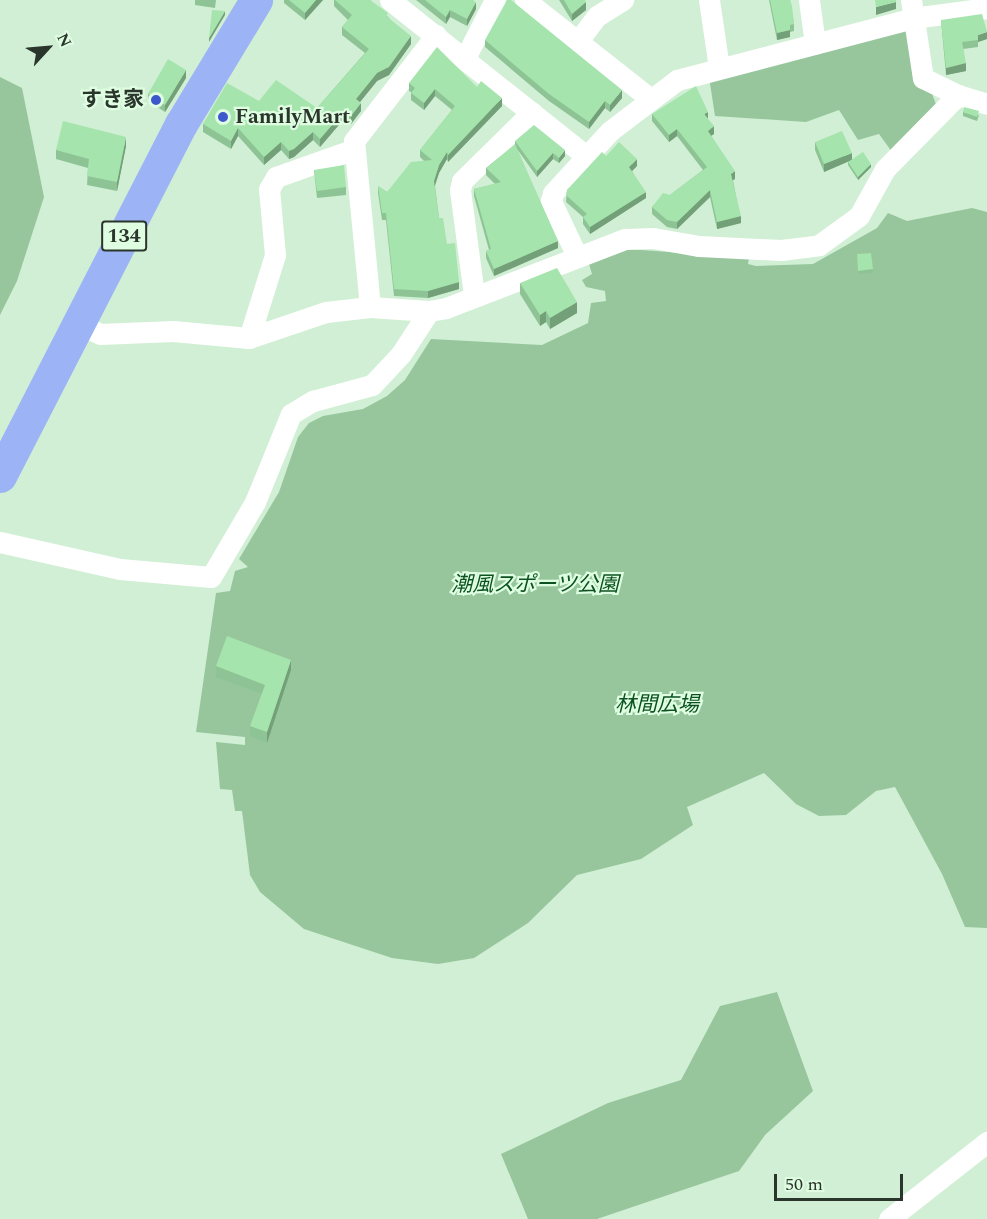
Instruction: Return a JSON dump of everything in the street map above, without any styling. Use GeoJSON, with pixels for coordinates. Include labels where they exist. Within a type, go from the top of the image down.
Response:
{"type":"FeatureCollection","features":[{"type":"Feature","properties":{"kind":"highway","name":"134"},"geometry":{"type":"LineString","coordinates":[[0,476],[181,124],[256,0]]}},
{"type":"Feature","properties":{"kind":"street"},"geometry":{"type":"LineString","coordinates":[[390,0],[585,155]]}},
{"type":"Feature","properties":{"kind":"street"},"geometry":{"type":"LineString","coordinates":[[465,58],[495,0]]}},
{"type":"Feature","properties":{"kind":"street"},"geometry":{"type":"LineString","coordinates":[[525,0],[651,99]]}},
{"type":"Feature","properties":{"kind":"street"},"geometry":{"type":"LineString","coordinates":[[578,41],[597,16],[623,0]]}},
{"type":"Feature","properties":{"kind":"street"},"geometry":{"type":"LineString","coordinates":[[709,0],[719,68]]}},
{"type":"Feature","properties":{"kind":"street"},"geometry":{"type":"LineString","coordinates":[[808,0],[815,44]]}},
{"type":"Feature","properties":{"kind":"street"},"geometry":{"type":"LineString","coordinates":[[576,254],[551,201],[553,193],[585,155],[676,80],[815,44],[912,9],[987,8]]}},
{"type":"Feature","properties":{"kind":"street"},"geometry":{"type":"LineString","coordinates":[[912,9],[923,78],[958,95],[987,104]]}},
{"type":"Feature","properties":{"kind":"street"},"geometry":{"type":"LineString","coordinates":[[370,307],[352,150],[354,141],[436,35]]}},
{"type":"Feature","properties":{"kind":"street"},"geometry":{"type":"LineString","coordinates":[[79,324],[100,334],[173,332],[249,338],[311,315],[370,307],[429,311],[474,296],[576,254],[634,238],[781,250],[819,246],[859,216],[885,169],[958,95]]}},
{"type":"Feature","properties":{"kind":"street"},"geometry":{"type":"LineString","coordinates":[[474,296],[460,190],[462,181],[532,112]]}},
{"type":"Feature","properties":{"kind":"street"},"geometry":{"type":"LineString","coordinates":[[249,338],[275,255],[269,189],[276,177],[352,150]]}},
{"type":"Feature","properties":{"kind":"street"},"geometry":{"type":"LineString","coordinates":[[0,542],[120,569],[211,577],[255,502],[291,414],[313,400],[372,385],[401,354],[429,311]]}},
{"type":"Feature","properties":{"kind":"street"},"geometry":{"type":"LineString","coordinates":[[889,1219],[987,1142]]}},
{"type":"Feature","properties":{"kind":"green space"},"geometry":{"type":"Polygon","coordinates":[[[907,27],[937,107],[892,152],[879,134],[858,140],[839,110],[806,122],[715,116],[709,77],[907,27]]]}},
{"type":"Feature","properties":{"kind":"green space"},"geometry":{"type":"Polygon","coordinates":[[[0,77],[22,88],[44,197],[17,281],[0,315],[0,77]]]}},
{"type":"Feature","properties":{"kind":"green space","name":"潮風スポーツ公園"},"geometry":{"type":"Polygon","coordinates":[[[972,208],[987,212],[987,928],[965,927],[942,874],[895,787],[876,791],[846,815],[819,816],[796,804],[764,773],[687,807],[693,825],[641,859],[577,875],[528,923],[474,958],[438,964],[392,958],[304,929],[260,892],[250,875],[242,811],[235,811],[232,790],[220,789],[216,742],[245,745],[245,737],[196,732],[216,593],[230,591],[235,571],[248,567],[239,559],[279,492],[298,437],[309,423],[323,416],[363,409],[387,396],[405,380],[431,339],[542,345],[588,323],[591,303],[606,301],[605,291],[586,287],[582,280],[592,274],[588,261],[628,249],[749,258],[748,264],[756,266],[813,264],[877,228],[888,213],[907,221],[972,208]]]}},
{"type":"Feature","properties":{"kind":"green space"},"geometry":{"type":"Polygon","coordinates":[[[777,992],[813,1091],[765,1135],[739,1171],[597,1219],[528,1219],[501,1154],[608,1103],[681,1080],[720,1006],[777,992]]]}},
{"type":"Feature","properties":{"kind":"building"},"geometry":{"type":"Polygon","coordinates":[[[289,0],[316,0],[305,13],[289,0]]]}},
{"type":"Feature","properties":{"kind":"building"},"geometry":{"type":"Polygon","coordinates":[[[335,0],[370,0],[388,13],[386,16],[411,36],[389,67],[377,73],[356,99],[361,103],[351,116],[344,111],[320,139],[313,132],[289,151],[281,142],[264,157],[238,128],[231,141],[203,124],[227,83],[259,101],[276,80],[317,108],[369,49],[342,27],[352,15],[335,0]]]}},
{"type":"Feature","properties":{"kind":"building"},"geometry":{"type":"Polygon","coordinates":[[[425,0],[472,0],[476,2],[467,19],[450,10],[446,17],[425,0]]]}},
{"type":"Feature","properties":{"kind":"building"},"geometry":{"type":"Polygon","coordinates":[[[507,0],[511,0],[622,90],[610,105],[605,101],[589,122],[549,94],[485,40],[507,0]]]}},
{"type":"Feature","properties":{"kind":"building"},"geometry":{"type":"Polygon","coordinates":[[[564,0],[585,0],[586,2],[572,14],[564,0]]]}},
{"type":"Feature","properties":{"kind":"building"},"geometry":{"type":"Polygon","coordinates":[[[770,0],[790,0],[794,24],[790,25],[790,30],[777,33],[770,0]]]}},
{"type":"Feature","properties":{"kind":"building"},"geometry":{"type":"Polygon","coordinates":[[[875,0],[896,0],[896,2],[876,7],[875,0]]]}},
{"type":"Feature","properties":{"kind":"building"},"geometry":{"type":"Polygon","coordinates":[[[212,10],[225,11],[209,38],[212,10]]]}},
{"type":"Feature","properties":{"kind":"building"},"geometry":{"type":"Polygon","coordinates":[[[982,14],[987,32],[978,35],[978,40],[962,42],[966,63],[946,68],[941,20],[982,14]]]}},
{"type":"Feature","properties":{"kind":"building"},"geometry":{"type":"Polygon","coordinates":[[[437,47],[477,87],[481,81],[502,98],[448,155],[447,152],[439,165],[434,181],[439,218],[443,218],[447,244],[455,243],[459,282],[428,291],[394,289],[386,213],[382,213],[378,186],[387,192],[411,162],[432,160],[420,150],[455,106],[435,89],[424,103],[411,93],[415,88],[409,83],[437,47]]]}},
{"type":"Feature","properties":{"kind":"building"},"geometry":{"type":"Polygon","coordinates":[[[168,59],[186,70],[165,105],[148,94],[168,59]]]}},
{"type":"Feature","properties":{"kind":"building"},"geometry":{"type":"Polygon","coordinates":[[[696,86],[708,112],[704,114],[714,126],[708,131],[735,171],[731,174],[741,216],[717,222],[710,190],[677,222],[667,220],[652,207],[663,193],[670,195],[707,167],[677,129],[669,135],[652,114],[696,86]]]}},
{"type":"Feature","properties":{"kind":"building"},"geometry":{"type":"Polygon","coordinates":[[[964,107],[979,111],[977,117],[963,112],[964,107]]]}},
{"type":"Feature","properties":{"kind":"building"},"geometry":{"type":"Polygon","coordinates":[[[63,121],[126,137],[117,182],[87,176],[89,159],[56,150],[63,121]]]}},
{"type":"Feature","properties":{"kind":"building"},"geometry":{"type":"Polygon","coordinates":[[[534,125],[565,150],[559,158],[553,153],[537,171],[515,141],[534,125]]]}},
{"type":"Feature","properties":{"kind":"building"},"geometry":{"type":"Polygon","coordinates":[[[842,131],[852,153],[824,164],[815,142],[842,131]]]}},
{"type":"Feature","properties":{"kind":"building"},"geometry":{"type":"Polygon","coordinates":[[[619,142],[637,159],[629,167],[646,192],[590,227],[583,217],[587,214],[566,195],[567,190],[602,152],[606,156],[619,142]]]}},
{"type":"Feature","properties":{"kind":"building"},"geometry":{"type":"Polygon","coordinates":[[[515,144],[558,241],[494,269],[486,251],[491,249],[474,189],[501,182],[486,168],[515,144]]]}},
{"type":"Feature","properties":{"kind":"building"},"geometry":{"type":"Polygon","coordinates":[[[863,152],[871,164],[858,177],[848,162],[863,152]]]}},
{"type":"Feature","properties":{"kind":"building"},"geometry":{"type":"Polygon","coordinates":[[[344,165],[346,187],[317,191],[314,170],[344,165]]]}},
{"type":"Feature","properties":{"kind":"building"},"geometry":{"type":"Polygon","coordinates":[[[871,253],[873,269],[858,271],[857,254],[871,253]]]}},
{"type":"Feature","properties":{"kind":"building"},"geometry":{"type":"Polygon","coordinates":[[[557,268],[577,302],[550,318],[546,311],[540,315],[520,283],[557,268]]]}},
{"type":"Feature","properties":{"kind":"building"},"geometry":{"type":"Polygon","coordinates":[[[227,636],[291,660],[267,732],[250,726],[265,685],[216,666],[227,636]]]}},
{"type":"Feature","properties":{"kind":"place","name":"すき家"},"geometry":{"type":"Point","coordinates":[156,100]}},
{"type":"Feature","properties":{"kind":"place","name":"FamilyMart"},"geometry":{"type":"Point","coordinates":[223,117]}},
{"type":"Feature","properties":{"kind":"park label","name":"林間広場"},"geometry":{"type":"Point","coordinates":[657,705]}}]}
